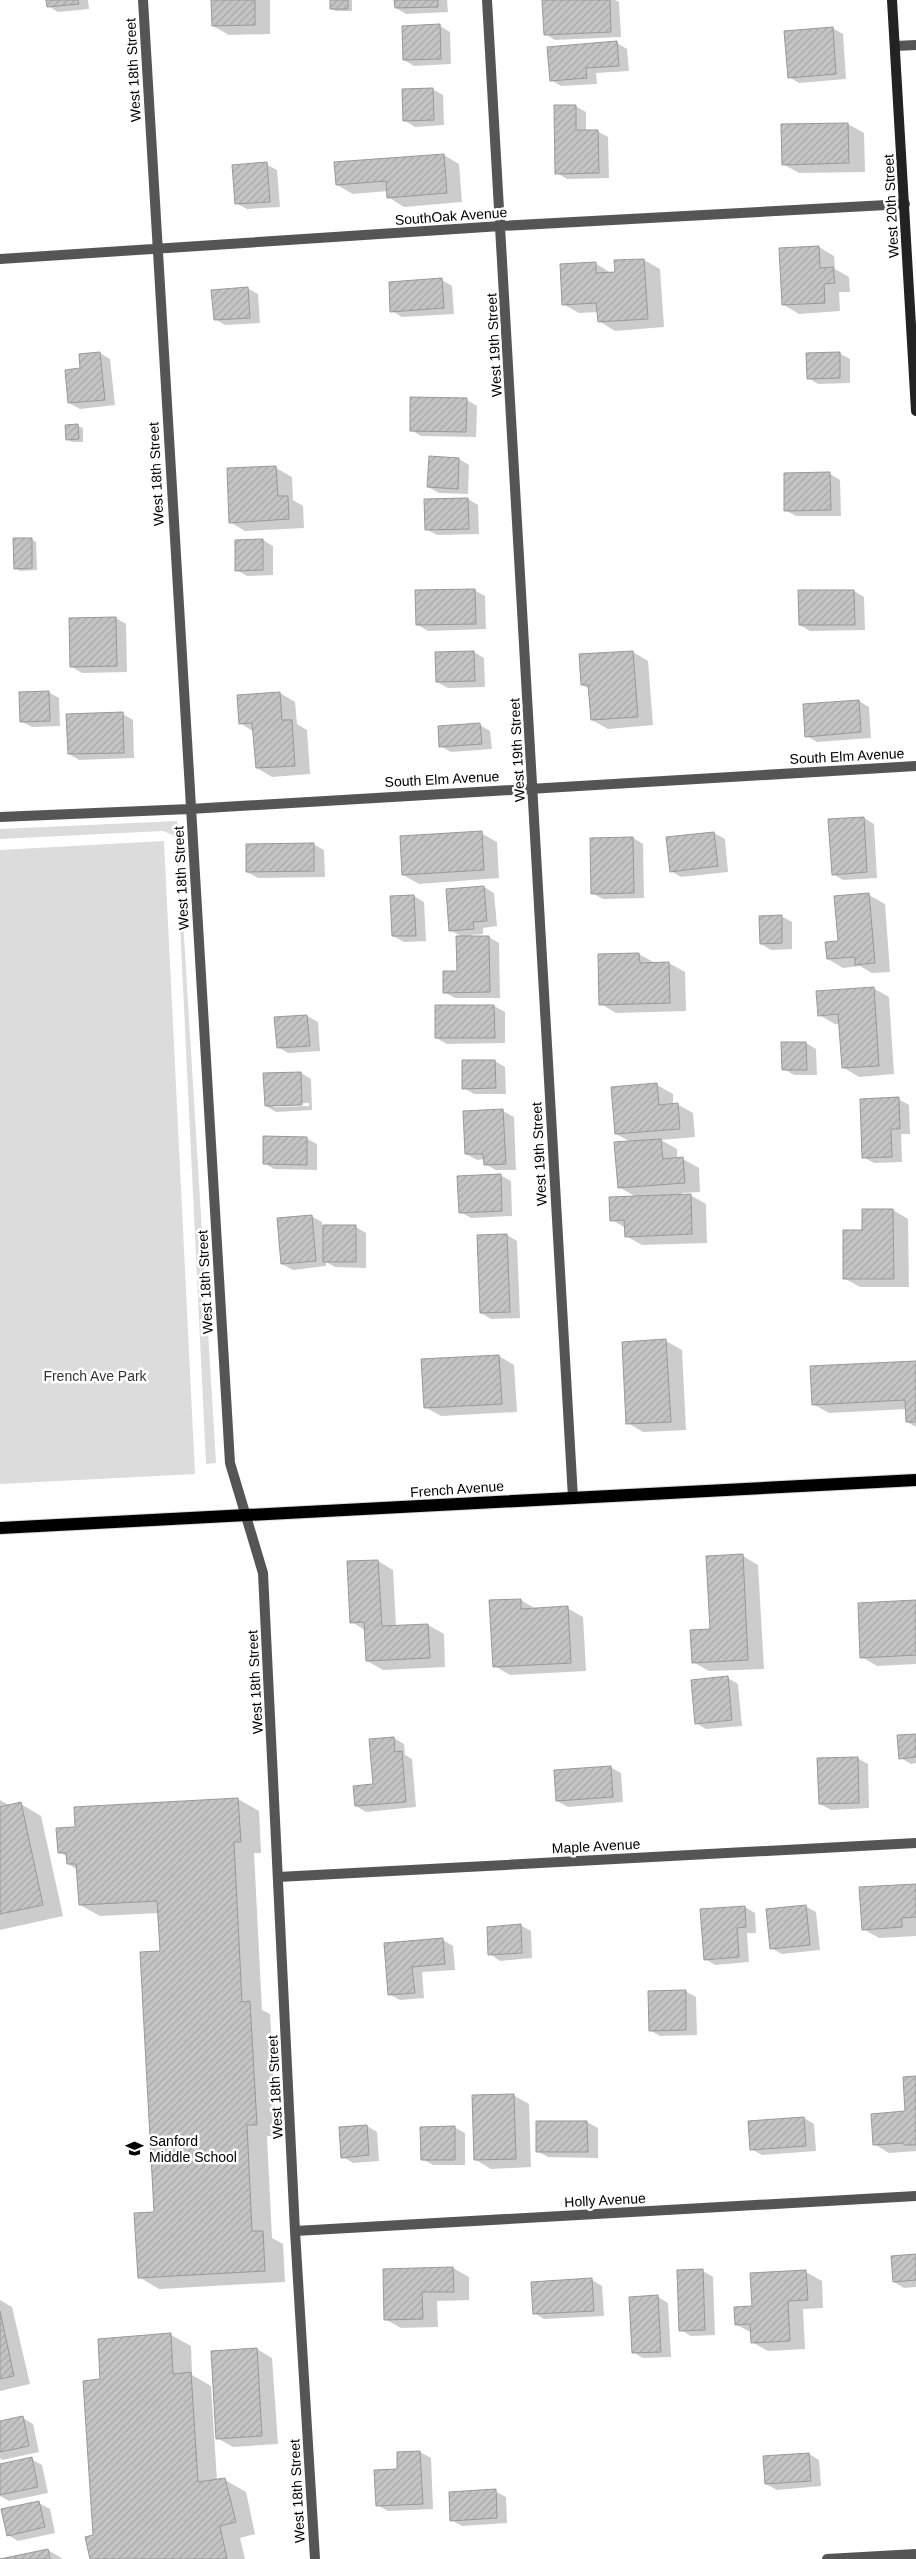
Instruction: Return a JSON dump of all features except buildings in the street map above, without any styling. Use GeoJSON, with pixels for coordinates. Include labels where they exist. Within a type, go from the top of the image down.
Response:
{"type":"FeatureCollection","features":[{"type":"Feature","properties":{"kind":"main road","name":"French Avenue"},"geometry":{"type":"LineString","coordinates":[[0,1528],[916,1480]]}},
{"type":"Feature","properties":{"kind":"street","name":"West 18th Street"},"geometry":{"type":"LineString","coordinates":[[143,0],[230,1463],[263,1573],[295,2231],[315,2559]]}},
{"type":"Feature","properties":{"kind":"street","name":"West 19th Street"},"geometry":{"type":"LineString","coordinates":[[487,0],[573,1498]]}},
{"type":"Feature","properties":{"kind":"street","name":"West 20th Street"},"geometry":{"type":"LineString","coordinates":[[892,0],[916,411]]}},
{"type":"Feature","properties":{"kind":"street"},"geometry":{"type":"LineString","coordinates":[[895,46],[916,45]]}},
{"type":"Feature","properties":{"kind":"street","name":"SouthOak Avenue"},"geometry":{"type":"LineString","coordinates":[[0,259],[501,226],[905,204]]}},
{"type":"Feature","properties":{"kind":"street","name":"South Elm Avenue"},"geometry":{"type":"LineString","coordinates":[[0,817],[190,809],[916,766]]}},
{"type":"Feature","properties":{"kind":"street","name":"Maple Avenue"},"geometry":{"type":"LineString","coordinates":[[278,1877],[916,1843]]}},
{"type":"Feature","properties":{"kind":"street","name":"Holly Avenue"},"geometry":{"type":"LineString","coordinates":[[295,2231],[916,2196]]}},
{"type":"Feature","properties":{"kind":"street"},"geometry":{"type":"LineString","coordinates":[[827,2559],[916,2554]]}},
{"type":"Feature","properties":{"kind":"green space"},"geometry":{"type":"Polygon","coordinates":[[[177,821],[216,1463],[206,1464],[176,841],[173,835],[163,831],[0,839],[0,829],[177,821]]]}},
{"type":"Feature","properties":{"kind":"green space","name":"French Ave Park"},"geometry":{"type":"Polygon","coordinates":[[[164,841],[195,1474],[0,1484],[0,850],[164,841]]]}},
{"type":"Feature","properties":{"kind":"place","name":"Sanford Middle School"},"geometry":{"type":"Point","coordinates":[135,2149]}}]}
